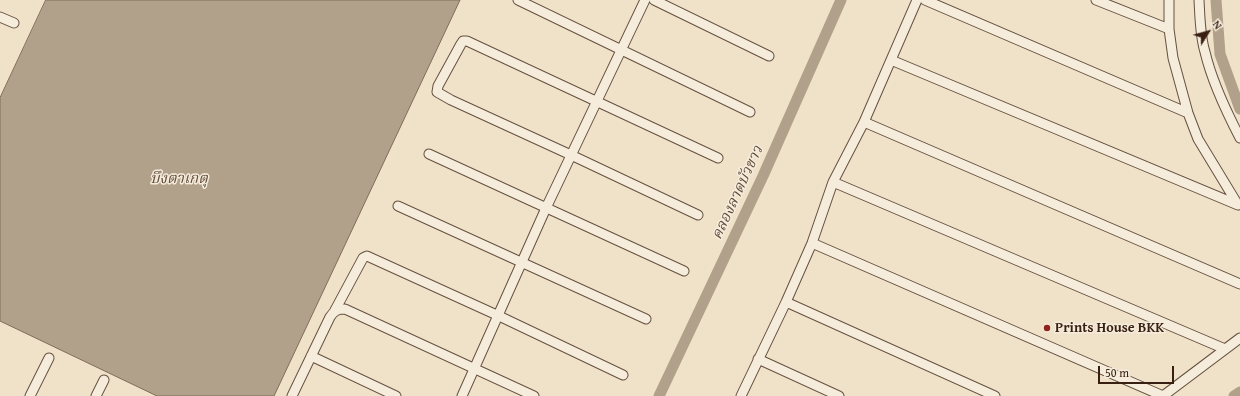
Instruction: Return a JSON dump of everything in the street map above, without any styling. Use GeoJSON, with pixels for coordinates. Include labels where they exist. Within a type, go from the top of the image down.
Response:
{"type":"FeatureCollection","features":[{"type":"Feature","properties":{"kind":"street"},"geometry":{"type":"LineString","coordinates":[[518,0],[750,112]]}},
{"type":"Feature","properties":{"kind":"street"},"geometry":{"type":"LineString","coordinates":[[462,396],[523,263],[546,208],[645,0]]}},
{"type":"Feature","properties":{"kind":"street"},"geometry":{"type":"LineString","coordinates":[[654,0],[769,56]]}},
{"type":"Feature","properties":{"kind":"street"},"geometry":{"type":"LineString","coordinates":[[741,396],[786,302],[812,243],[833,182],[864,122],[917,0]]}},
{"type":"Feature","properties":{"kind":"street"},"geometry":{"type":"LineString","coordinates":[[925,0],[1188,113]]}},
{"type":"Feature","properties":{"kind":"street"},"geometry":{"type":"LineString","coordinates":[[1096,0],[1169,29]]}},
{"type":"Feature","properties":{"kind":"street"},"geometry":{"type":"LineString","coordinates":[[1169,0],[1169,29],[1173,58],[1188,113],[1198,140],[1239,206]]}},
{"type":"Feature","properties":{"kind":"street"},"geometry":{"type":"LineString","coordinates":[[1199,0],[1204,52],[1222,101],[1240,138]]}},
{"type":"Feature","properties":{"kind":"street"},"geometry":{"type":"LineString","coordinates":[[0,17],[14,23]]}},
{"type":"Feature","properties":{"kind":"street"},"geometry":{"type":"LineString","coordinates":[[698,215],[572,155],[446,98],[437,92],[438,86],[461,44],[463,41],[467,41],[718,158]]}},
{"type":"Feature","properties":{"kind":"street"},"geometry":{"type":"LineString","coordinates":[[891,60],[1239,206]]}},
{"type":"Feature","properties":{"kind":"street"},"geometry":{"type":"LineString","coordinates":[[864,122],[1240,284]]}},
{"type":"Feature","properties":{"kind":"street"},"geometry":{"type":"LineString","coordinates":[[429,154],[684,271]]}},
{"type":"Feature","properties":{"kind":"street"},"geometry":{"type":"LineString","coordinates":[[833,182],[1225,349]]}},
{"type":"Feature","properties":{"kind":"street"},"geometry":{"type":"LineString","coordinates":[[398,206],[646,319]]}},
{"type":"Feature","properties":{"kind":"street"},"geometry":{"type":"LineString","coordinates":[[812,243],[1163,396],[1240,338]]}},
{"type":"Feature","properties":{"kind":"street"},"geometry":{"type":"LineString","coordinates":[[292,396],[334,312],[363,258],[366,256],[499,316],[623,375]]}},
{"type":"Feature","properties":{"kind":"street"},"geometry":{"type":"LineString","coordinates":[[786,302],[995,396]]}},
{"type":"Feature","properties":{"kind":"street"},"geometry":{"type":"LineString","coordinates":[[334,312],[339,309],[350,311],[534,396]]}},
{"type":"Feature","properties":{"kind":"street"},"geometry":{"type":"LineString","coordinates":[[311,356],[396,396]]}},
{"type":"Feature","properties":{"kind":"street"},"geometry":{"type":"LineString","coordinates":[[30,396],[49,358]]}},
{"type":"Feature","properties":{"kind":"street"},"geometry":{"type":"LineString","coordinates":[[758,360],[839,396]]}},
{"type":"Feature","properties":{"kind":"street"},"geometry":{"type":"LineString","coordinates":[[96,396],[104,380]]}},
{"type":"Feature","properties":{"kind":"water","name":"บึงตาเกตุ"},"geometry":{"type":"Polygon","coordinates":[[[46,0],[460,0],[274,396],[157,396],[0,321],[0,98],[46,0]]]}},
{"type":"Feature","properties":{"kind":"waterway","name":"คลองลาดบัวขาว"},"geometry":{"type":"LineString","coordinates":[[659,396],[763,176],[841,0]]}},
{"type":"Feature","properties":{"kind":"waterway"},"geometry":{"type":"LineString","coordinates":[[1216,0],[1220,54],[1240,109]]}},
{"type":"Feature","properties":{"kind":"waterway"},"geometry":{"type":"LineString","coordinates":[[1234,396],[1240,392]]}},
{"type":"Feature","properties":{"kind":"place","name":"Prints House BKK"},"geometry":{"type":"Point","coordinates":[1047,328]}}]}
